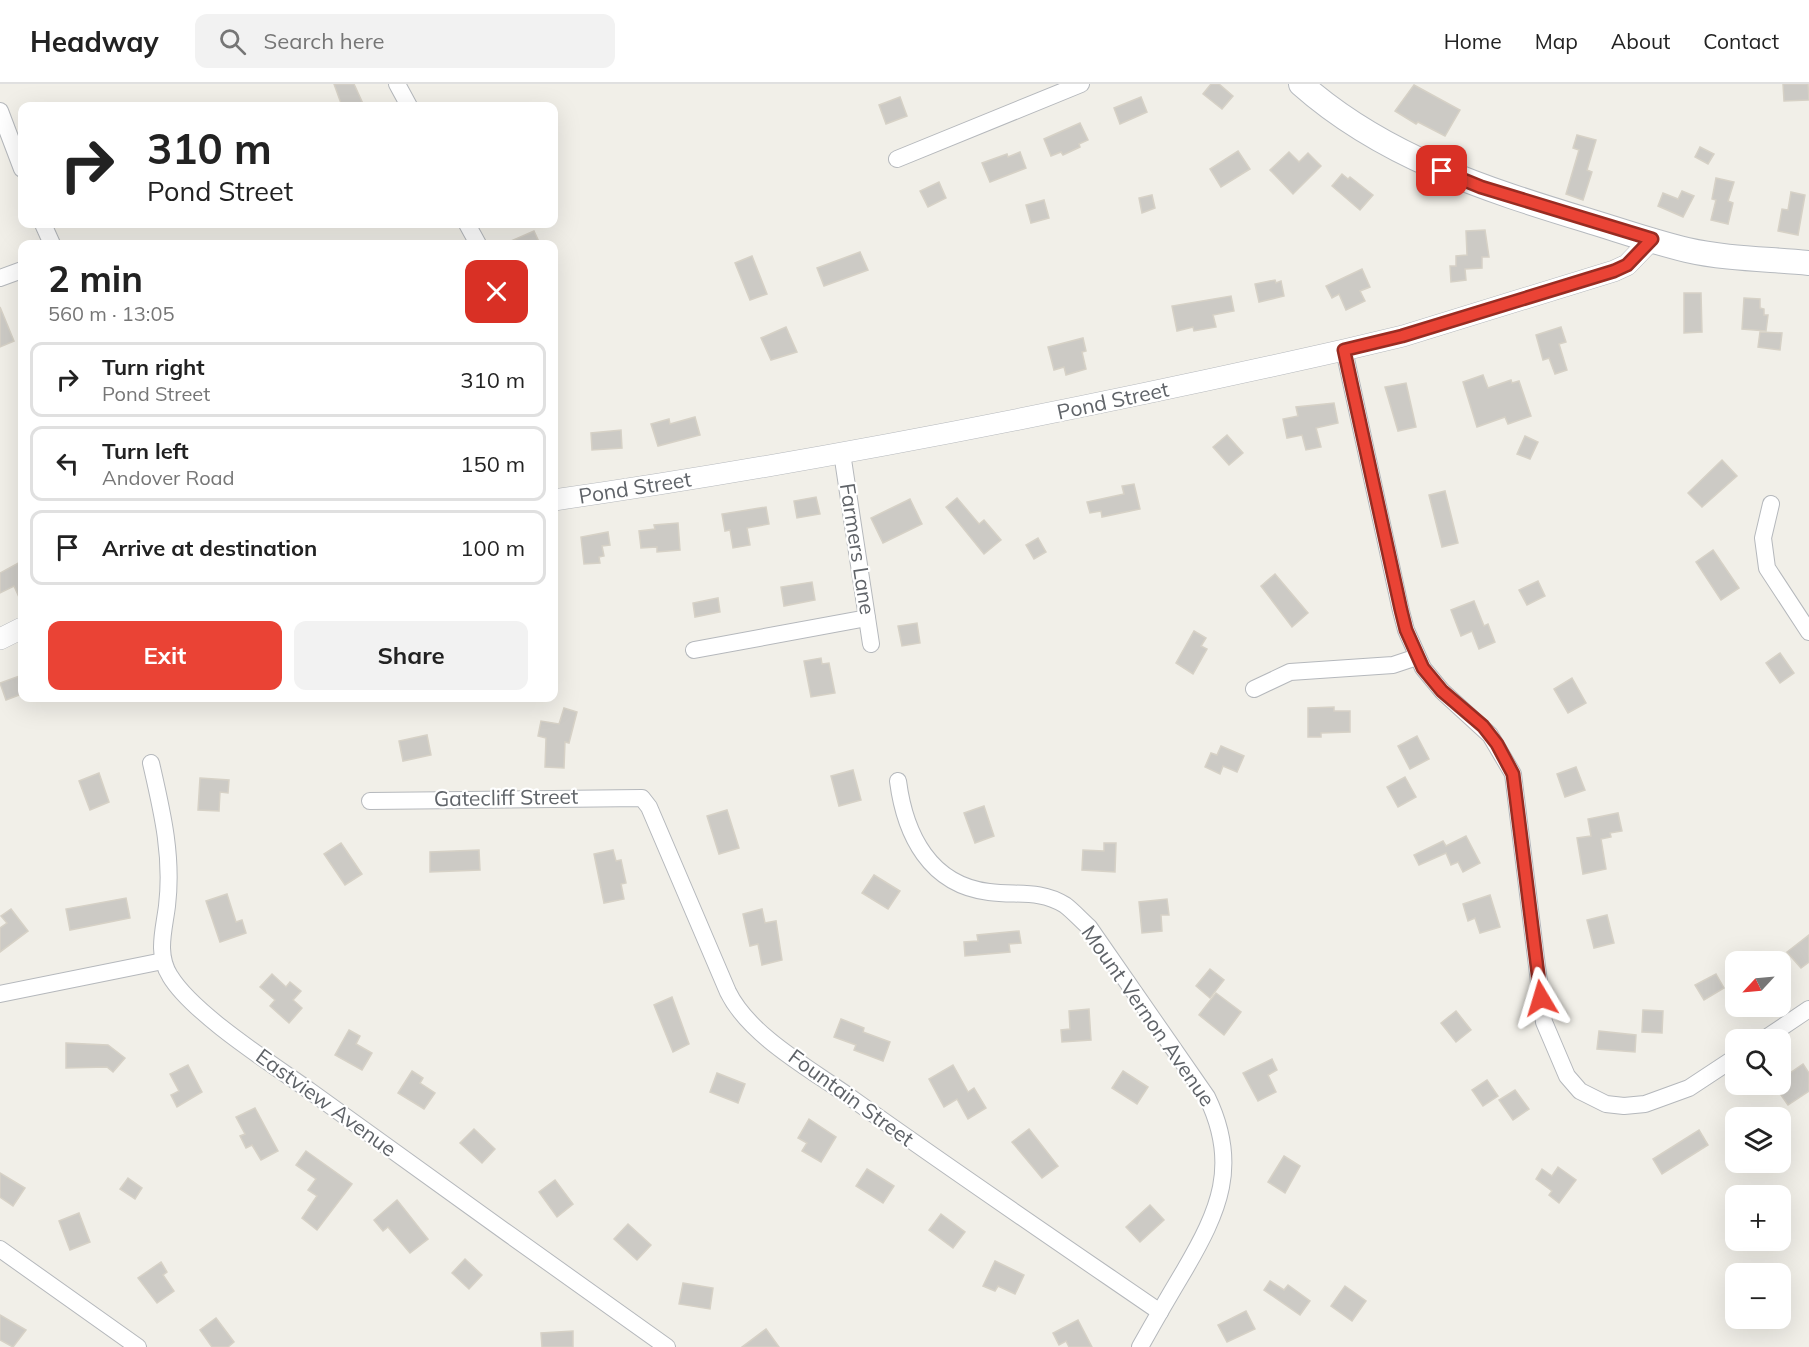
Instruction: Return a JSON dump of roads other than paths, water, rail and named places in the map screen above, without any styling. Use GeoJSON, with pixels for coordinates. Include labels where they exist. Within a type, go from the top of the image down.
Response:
{"type":"FeatureCollection","features":[{"type":"Feature","properties":{"kind":"main road"},"geometry":{"type":"LineString","coordinates":[[1300,84],[1336,115],[1442,171],[1481,187],[1688,250],[1809,263]]}},
{"type":"Feature","properties":{"kind":"street"},"geometry":{"type":"LineString","coordinates":[[397,84],[407,102]]}},
{"type":"Feature","properties":{"kind":"street"},"geometry":{"type":"LineString","coordinates":[[897,159],[1081,84]]}},
{"type":"Feature","properties":{"kind":"street"},"geometry":{"type":"LineString","coordinates":[[0,111],[18,159]]}},
{"type":"Feature","properties":{"kind":"street","name":"Pond Street"},"geometry":{"type":"LineString","coordinates":[[558,499],[662,485],[1038,418],[1344,350],[1402,336],[1614,271],[1627,265],[1652,239]]}},
{"type":"Feature","properties":{"kind":"street"},"geometry":{"type":"LineString","coordinates":[[0,278],[18,271]]}},
{"type":"Feature","properties":{"kind":"street"},"geometry":{"type":"LineString","coordinates":[[1344,350],[1401,610],[1417,657],[1442,691],[1490,735],[1513,774],[1544,1022],[1567,1076],[1580,1091],[1606,1104],[1634,1105],[1664,1099],[1689,1088],[1725,1064]]}},
{"type":"Feature","properties":{"kind":"street","name":"Farmers Lane"},"geometry":{"type":"LineString","coordinates":[[842,453],[871,644]]}},
{"type":"Feature","properties":{"kind":"street"},"geometry":{"type":"LineString","coordinates":[[1771,504],[1763,538],[1767,568],[1809,632]]}},
{"type":"Feature","properties":{"kind":"street"},"geometry":{"type":"LineString","coordinates":[[694,650],[867,618]]}},
{"type":"Feature","properties":{"kind":"street"},"geometry":{"type":"LineString","coordinates":[[0,639],[18,629]]}},
{"type":"Feature","properties":{"kind":"street"},"geometry":{"type":"LineString","coordinates":[[1254,689],[1284,673],[1394,665],[1417,657]]}},
{"type":"Feature","properties":{"kind":"street"},"geometry":{"type":"LineString","coordinates":[[0,994],[163,961],[161,946],[169,866],[166,831],[151,763]]}},
{"type":"Feature","properties":{"kind":"street","name":"Mount Vernon Avenue"},"geometry":{"type":"LineString","coordinates":[[898,781],[907,822],[936,870],[953,883],[990,893],[1023,892],[1065,905],[1089,927],[1207,1097],[1218,1120],[1224,1181],[1209,1228],[1140,1347]]}},
{"type":"Feature","properties":{"kind":"street","name":"Fountain Street"},"geometry":{"type":"LineString","coordinates":[[642,798],[649,807],[728,992],[742,1015],[769,1038],[937,1159],[1160,1312]]}},
{"type":"Feature","properties":{"kind":"street","name":"Gatecliff Street"},"geometry":{"type":"LineString","coordinates":[[370,801],[642,798]]}},
{"type":"Feature","properties":{"kind":"street","name":"Eastview Avenue"},"geometry":{"type":"LineString","coordinates":[[163,961],[170,977],[199,1009],[463,1203],[667,1347]]}},
{"type":"Feature","properties":{"kind":"street"},"geometry":{"type":"LineString","coordinates":[[1779,1029],[1809,1009]]}},
{"type":"Feature","properties":{"kind":"street"},"geometry":{"type":"LineString","coordinates":[[0,1249],[138,1347]]}}]}
